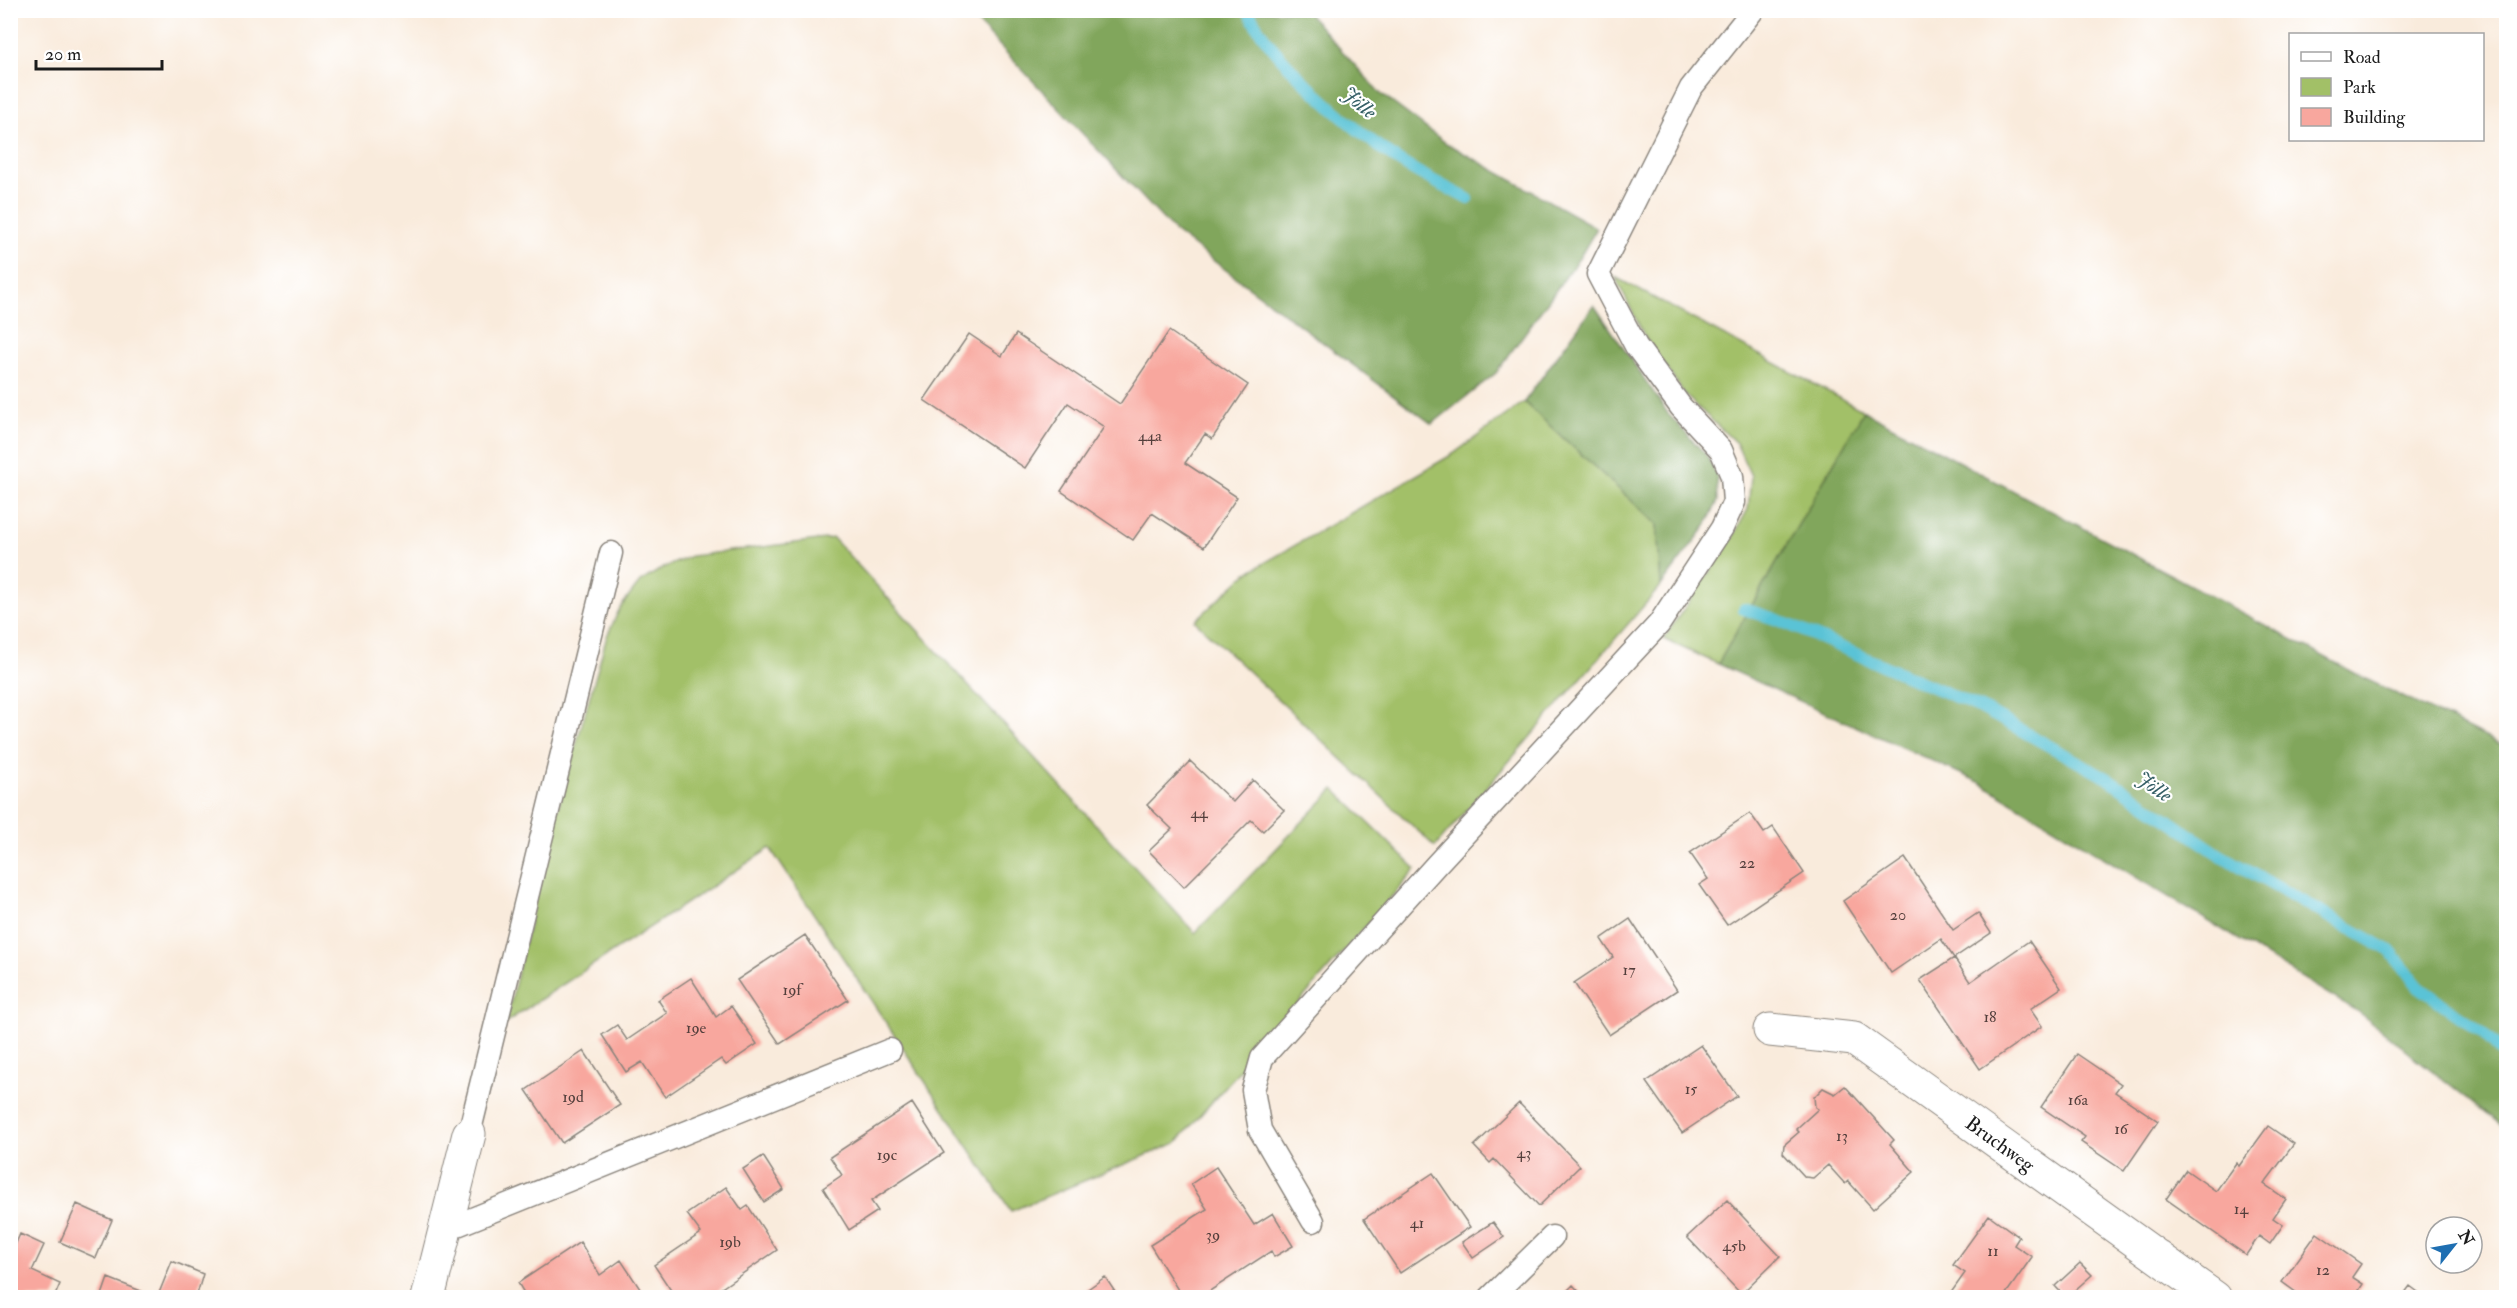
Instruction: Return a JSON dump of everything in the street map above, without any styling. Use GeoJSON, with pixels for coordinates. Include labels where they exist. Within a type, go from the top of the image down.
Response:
{"type":"FeatureCollection","features":[{"type":"Feature","properties":{"kind":"street","name":"Bruchweg"},"geometry":{"type":"LineString","coordinates":[[1770,1030],[1854,1039],[2215,1298]]}},
{"type":"Feature","properties":{"kind":"street"},"geometry":{"type":"LineString","coordinates":[[428,1298],[469,1134]]}},
{"type":"Feature","properties":{"kind":"lane"},"geometry":{"type":"LineString","coordinates":[[1314,1221],[1260,1130],[1253,1090],[1262,1058],[1436,865],[1659,624],[1722,528],[1734,502],[1732,476],[1721,450],[1681,407],[1636,346],[1598,274],[1691,88],[1753,10]]}},
{"type":"Feature","properties":{"kind":"lane"},"geometry":{"type":"LineString","coordinates":[[469,1134],[611,553]]}},
{"type":"Feature","properties":{"kind":"lane"},"geometry":{"type":"LineString","coordinates":[[445,1230],[890,1050]]}},
{"type":"Feature","properties":{"kind":"lane"},"geometry":{"type":"LineString","coordinates":[[1491,1298],[1552,1237]]}},
{"type":"Feature","properties":{"kind":"green space"},"geometry":{"type":"Polygon","coordinates":[[[967,11],[1306,11],[1381,94],[1446,143],[1597,228],[1580,257],[1496,373],[1432,424],[1175,232],[967,11]]]}},
{"type":"Feature","properties":{"kind":"green space"},"geometry":{"type":"Polygon","coordinates":[[[1615,277],[1864,411],[1718,664],[1663,639],[1730,542],[1748,509],[1751,476],[1736,443],[1686,396],[1646,339],[1615,277]]]}},
{"type":"Feature","properties":{"kind":"green space"},"geometry":{"type":"Polygon","coordinates":[[[1594,305],[1669,415],[1707,456],[1717,476],[1718,501],[1706,526],[1661,586],[1657,524],[1524,402],[1594,305]]]}},
{"type":"Feature","properties":{"kind":"green space"},"geometry":{"type":"Polygon","coordinates":[[[1524,402],[1657,524],[1661,586],[1435,847],[1195,621],[1247,573],[1453,454],[1524,402]]]}},
{"type":"Feature","properties":{"kind":"green space"},"geometry":{"type":"Polygon","coordinates":[[[1864,411],[2366,679],[2506,747],[2506,1129],[2358,1012],[1981,783],[1718,664],[1864,411]]]}},
{"type":"Feature","properties":{"kind":"green space"},"geometry":{"type":"Polygon","coordinates":[[[833,538],[1195,933],[1334,789],[1416,869],[1176,1143],[1011,1211],[770,848],[506,1022],[550,836],[607,636],[620,608],[640,582],[661,569],[691,556],[833,538]]]}},
{"type":"Feature","properties":{"kind":"building"},"geometry":{"type":"Polygon","coordinates":[[[1169,331],[1248,385],[1212,439],[1205,434],[1185,463],[1237,497],[1204,547],[1152,513],[1133,540],[1061,491],[1104,427],[1068,403],[1025,468],[924,400],[969,334],[1002,356],[1016,334],[1120,404],[1169,331]]]}},
{"type":"Feature","properties":{"kind":"building"},"geometry":{"type":"Polygon","coordinates":[[[1190,761],[1233,802],[1253,780],[1284,810],[1263,831],[1251,820],[1184,887],[1149,851],[1172,829],[1147,805],[1190,761]]]}},
{"type":"Feature","properties":{"kind":"building"},"geometry":{"type":"Polygon","coordinates":[[[1750,813],[1764,833],[1773,827],[1804,873],[1727,925],[1699,885],[1708,879],[1690,853],[1750,813]]]}},
{"type":"Feature","properties":{"kind":"building"},"geometry":{"type":"Polygon","coordinates":[[[1905,858],[1953,930],[1978,913],[1991,933],[1954,958],[1941,939],[1891,973],[1843,901],[1905,858]]]}},
{"type":"Feature","properties":{"kind":"building"},"geometry":{"type":"Polygon","coordinates":[[[1630,919],[1677,990],[1609,1035],[1574,983],[1613,957],[1601,939],[1630,919]]]}},
{"type":"Feature","properties":{"kind":"building"},"geometry":{"type":"Polygon","coordinates":[[[805,935],[848,1000],[780,1044],[737,980],[805,935]]]}},
{"type":"Feature","properties":{"kind":"building"},"geometry":{"type":"Polygon","coordinates":[[[2029,941],[2061,988],[2030,1009],[2042,1026],[1980,1069],[1920,980],[1954,958],[1970,982],[2029,941]]]}},
{"type":"Feature","properties":{"kind":"building"},"geometry":{"type":"Polygon","coordinates":[[[691,978],[716,1017],[731,1006],[757,1044],[726,1065],[721,1059],[665,1097],[642,1062],[626,1072],[602,1035],[617,1025],[627,1040],[667,1013],[658,1000],[691,978]]]}},
{"type":"Feature","properties":{"kind":"building"},"geometry":{"type":"Polygon","coordinates":[[[1701,1045],[1737,1096],[1682,1133],[1646,1082],[1701,1045]]]}},
{"type":"Feature","properties":{"kind":"building"},"geometry":{"type":"Polygon","coordinates":[[[584,1051],[620,1105],[562,1143],[526,1090],[584,1051]]]}},
{"type":"Feature","properties":{"kind":"building"},"geometry":{"type":"Polygon","coordinates":[[[2077,1054],[2121,1084],[2115,1092],[2158,1121],[2124,1171],[2081,1142],[2085,1137],[2041,1107],[2077,1054]]]}},
{"type":"Feature","properties":{"kind":"building"},"geometry":{"type":"Polygon","coordinates":[[[1845,1086],[1894,1140],[1890,1144],[1914,1172],[1873,1209],[1848,1181],[1845,1184],[1828,1165],[1813,1178],[1805,1177],[1783,1153],[1784,1145],[1799,1132],[1796,1129],[1818,1109],[1815,1107],[1814,1097],[1823,1088],[1835,1094],[1845,1086]]]}},
{"type":"Feature","properties":{"kind":"building"},"geometry":{"type":"Polygon","coordinates":[[[912,1103],[944,1153],[871,1201],[878,1211],[849,1230],[823,1188],[842,1175],[830,1157],[912,1103]]]}},
{"type":"Feature","properties":{"kind":"building"},"geometry":{"type":"Polygon","coordinates":[[[1519,1103],[1580,1166],[1539,1206],[1494,1159],[1490,1163],[1474,1146],[1519,1103]]]}},
{"type":"Feature","properties":{"kind":"building"},"geometry":{"type":"Polygon","coordinates":[[[2268,1126],[2294,1144],[2264,1184],[2286,1199],[2273,1218],[2283,1225],[2270,1244],[2259,1236],[2246,1255],[2166,1199],[2186,1170],[2216,1191],[2236,1163],[2239,1166],[2268,1126]]]}},
{"type":"Feature","properties":{"kind":"building"},"geometry":{"type":"Polygon","coordinates":[[[763,1156],[784,1189],[764,1202],[743,1169],[763,1156]]]}},
{"type":"Feature","properties":{"kind":"building"},"geometry":{"type":"Polygon","coordinates":[[[1216,1167],[1254,1225],[1273,1213],[1293,1246],[1274,1257],[1271,1251],[1199,1298],[1183,1298],[1150,1245],[1207,1209],[1191,1184],[1216,1167]]]}},
{"type":"Feature","properties":{"kind":"building"},"geometry":{"type":"Polygon","coordinates":[[[1433,1173],[1470,1227],[1400,1273],[1364,1219],[1433,1173]]]}},
{"type":"Feature","properties":{"kind":"building"},"geometry":{"type":"Polygon","coordinates":[[[726,1187],[742,1210],[748,1206],[777,1250],[707,1298],[676,1298],[654,1265],[701,1233],[687,1214],[726,1187]]]}},
{"type":"Feature","properties":{"kind":"building"},"geometry":{"type":"Polygon","coordinates":[[[1727,1200],[1780,1256],[1741,1294],[1687,1237],[1727,1200]]]}},
{"type":"Feature","properties":{"kind":"building"},"geometry":{"type":"Polygon","coordinates":[[[77,1204],[112,1220],[96,1258],[60,1242],[77,1204]]]}},
{"type":"Feature","properties":{"kind":"building"},"geometry":{"type":"Polygon","coordinates":[[[1989,1215],[2019,1237],[2014,1245],[2032,1257],[2003,1298],[1955,1298],[1950,1294],[1965,1273],[1953,1265],[1989,1215]]]}},
{"type":"Feature","properties":{"kind":"building"},"geometry":{"type":"Polygon","coordinates":[[[1493,1222],[1504,1237],[1473,1258],[1462,1242],[1493,1222]]]}},
{"type":"Feature","properties":{"kind":"building"},"geometry":{"type":"Polygon","coordinates":[[[2317,1233],[2361,1264],[2352,1277],[2363,1284],[2354,1298],[2346,1298],[2340,1294],[2337,1298],[2304,1298],[2282,1282],[2317,1233]]]}},
{"type":"Feature","properties":{"kind":"building"},"geometry":{"type":"Polygon","coordinates":[[[20,1234],[44,1245],[32,1271],[60,1284],[54,1298],[10,1298],[10,1257],[20,1234]]]}},
{"type":"Feature","properties":{"kind":"building"},"geometry":{"type":"Polygon","coordinates":[[[580,1242],[600,1275],[621,1260],[646,1298],[527,1298],[518,1283],[580,1242]]]}},
{"type":"Feature","properties":{"kind":"building"},"geometry":{"type":"Polygon","coordinates":[[[172,1261],[203,1274],[196,1298],[157,1298],[172,1261]]]}},
{"type":"Feature","properties":{"kind":"building"},"geometry":{"type":"Polygon","coordinates":[[[2080,1263],[2092,1275],[2066,1298],[2055,1286],[2080,1263]]]}},
{"type":"Feature","properties":{"kind":"building"},"geometry":{"type":"Polygon","coordinates":[[[1105,1277],[1119,1298],[1075,1298],[1105,1277]]]}},
{"type":"Feature","properties":{"kind":"building"},"geometry":{"type":"Polygon","coordinates":[[[108,1278],[146,1293],[144,1298],[101,1298],[108,1278]]]}},
{"type":"Feature","properties":{"kind":"building"},"geometry":{"type":"Polygon","coordinates":[[[1573,1285],[1585,1298],[1560,1298],[1573,1285]]]}},
{"type":"Feature","properties":{"kind":"building"},"geometry":{"type":"Polygon","coordinates":[[[2410,1286],[2426,1298],[2401,1298],[2410,1286]]]}},
{"type":"Feature","properties":{"kind":"waterway","name":"Jölle"},"geometry":{"type":"LineString","coordinates":[[1248,10],[1259,29],[1292,70],[1335,111],[1396,159],[1468,199]]}},
{"type":"Feature","properties":{"kind":"waterway","name":"Jölle"},"geometry":{"type":"LineString","coordinates":[[1744,609],[1778,620],[1981,708],[2107,778],[2220,855],[2390,951],[2419,987],[2483,1033],[2506,1056]]}}]}
